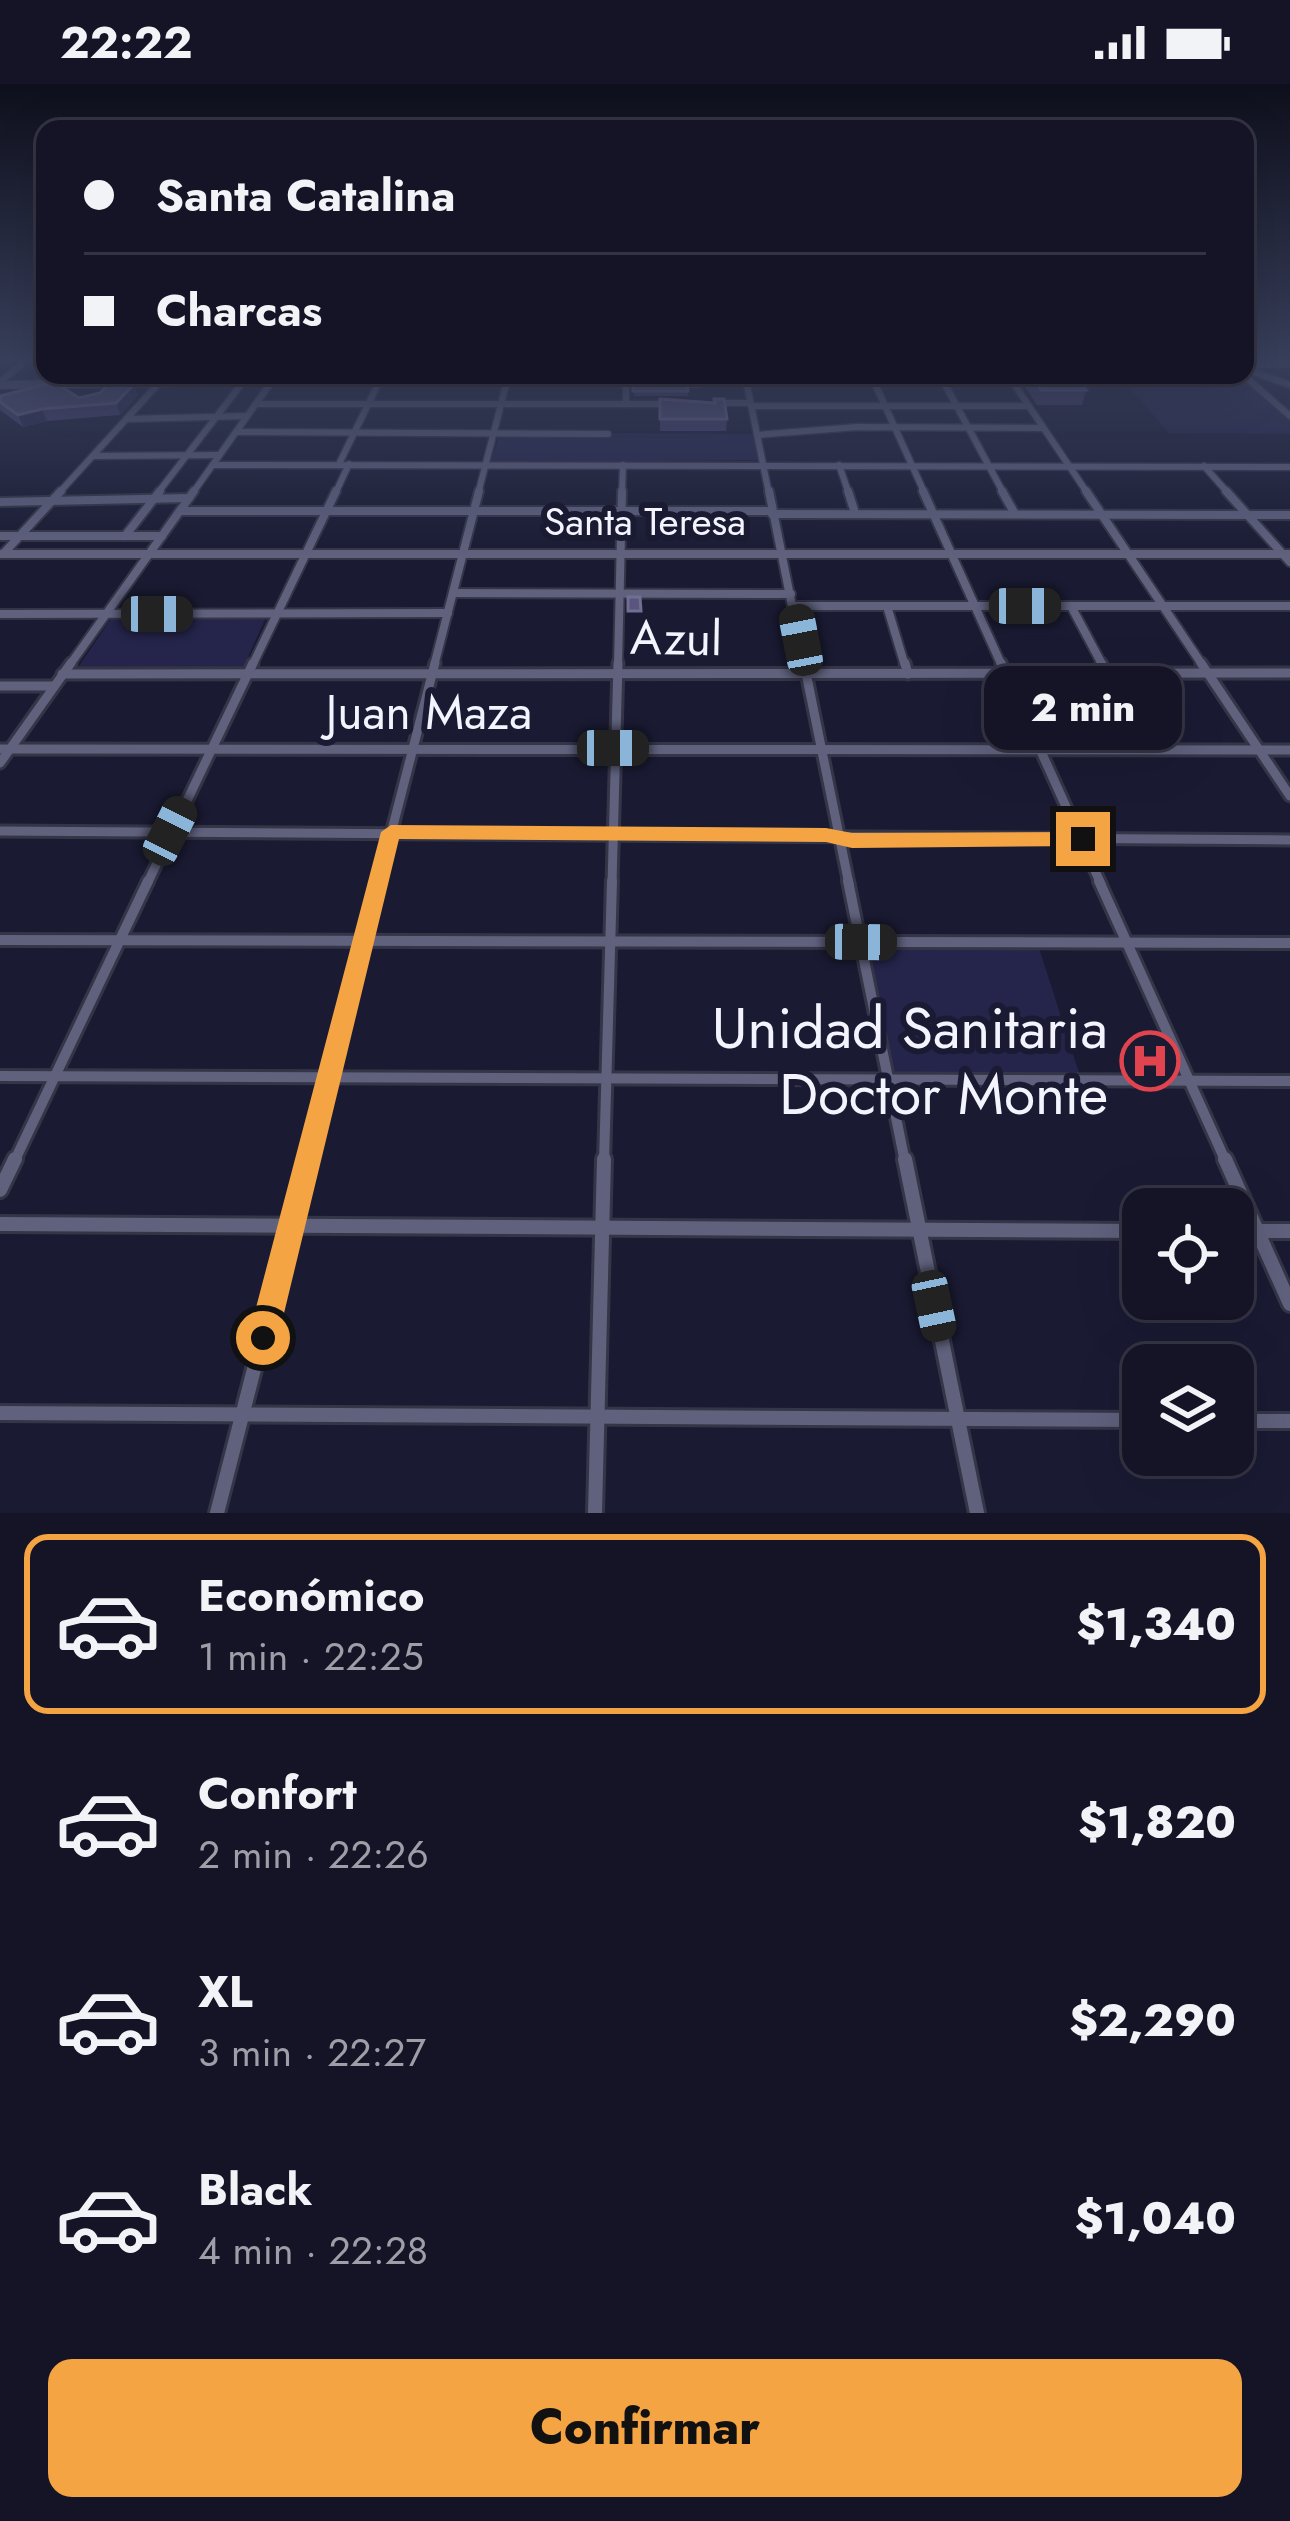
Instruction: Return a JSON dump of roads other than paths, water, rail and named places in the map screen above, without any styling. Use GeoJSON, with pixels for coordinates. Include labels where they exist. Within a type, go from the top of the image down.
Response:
{"type":"FeatureCollection","features":[{"type":"Feature","properties":{"kind":"street"},"geometry":{"type":"LineString","coordinates":[[1,555],[123,424]]}},
{"type":"Feature","properties":{"kind":"street"},"geometry":{"type":"LineString","coordinates":[[125,536],[212,424]]}},
{"type":"Feature","properties":{"kind":"street"},"geometry":{"type":"LineString","coordinates":[[0,763],[5,749],[242,424]]}},
{"type":"Feature","properties":{"kind":"street"},"geometry":{"type":"LineString","coordinates":[[0,1190],[326,511],[358,424]]}},
{"type":"Feature","properties":{"kind":"street"},"geometry":{"type":"LineString","coordinates":[[217,1513],[495,424]]}},
{"type":"Feature","properties":{"kind":"street"},"geometry":{"type":"LineString","coordinates":[[580,434],[581,424]]}},
{"type":"Feature","properties":{"kind":"street"},"geometry":{"type":"LineString","coordinates":[[755,424],[977,1513]]}},
{"type":"Feature","properties":{"kind":"street"},"geometry":{"type":"LineString","coordinates":[[894,424],[1290,1304]]}},
{"type":"Feature","properties":{"kind":"street"},"geometry":{"type":"LineString","coordinates":[[966,424],[1015,514]]}},
{"type":"Feature","properties":{"kind":"street"},"geometry":{"type":"LineString","coordinates":[[1040,424],[1290,796]]}},
{"type":"Feature","properties":{"kind":"street"},"geometry":{"type":"LineString","coordinates":[[757,435],[1043,428]]}},
{"type":"Feature","properties":{"kind":"street"},"geometry":{"type":"LineString","coordinates":[[235,433],[608,434]]}},
{"type":"Feature","properties":{"kind":"street"},"geometry":{"type":"LineString","coordinates":[[92,456],[219,455]]}},
{"type":"Feature","properties":{"kind":"street"},"geometry":{"type":"LineString","coordinates":[[595,1513],[623,464]]}},
{"type":"Feature","properties":{"kind":"street"},"geometry":{"type":"LineString","coordinates":[[213,465],[1290,467]]}},
{"type":"Feature","properties":{"kind":"street"},"geometry":{"type":"LineString","coordinates":[[838,465],[855,513]]}},
{"type":"Feature","properties":{"kind":"street"},"geometry":{"type":"LineString","coordinates":[[1204,466],[1288,557]]}},
{"type":"Feature","properties":{"kind":"street"},"geometry":{"type":"LineString","coordinates":[[0,502],[189,498]]}},
{"type":"Feature","properties":{"kind":"street"},"geometry":{"type":"LineString","coordinates":[[180,512],[1290,515]]}},
{"type":"Feature","properties":{"kind":"street"},"geometry":{"type":"LineString","coordinates":[[0,536],[162,536]]}},
{"type":"Feature","properties":{"kind":"street","name":"Santa Teresa"},"geometry":{"type":"LineString","coordinates":[[1,555],[619,551],[1288,557]]}},
{"type":"Feature","properties":{"kind":"street"},"geometry":{"type":"LineString","coordinates":[[454,593],[791,594]]}},
{"type":"Feature","properties":{"kind":"street"},"geometry":{"type":"LineString","coordinates":[[794,605],[1290,606]]}},
{"type":"Feature","properties":{"kind":"street"},"geometry":{"type":"LineString","coordinates":[[887,606],[908,674]]}},
{"type":"Feature","properties":{"kind":"street"},"geometry":{"type":"LineString","coordinates":[[1071,606],[1107,674]]}},
{"type":"Feature","properties":{"kind":"street"},"geometry":{"type":"LineString","coordinates":[[0,614],[448,614]]}},
{"type":"Feature","properties":{"kind":"street","name":"Azul"},"geometry":{"type":"LineString","coordinates":[[62,674],[1290,673]]}},
{"type":"Feature","properties":{"kind":"street"},"geometry":{"type":"LineString","coordinates":[[0,686],[54,686]]}},
{"type":"Feature","properties":{"kind":"street","name":"Juan Maza"},"geometry":{"type":"LineString","coordinates":[[5,749],[1290,750]]}},
{"type":"Feature","properties":{"kind":"street"},"geometry":{"type":"LineString","coordinates":[[0,832],[1290,839]]}},
{"type":"Feature","properties":{"kind":"street"},"geometry":{"type":"LineString","coordinates":[[0,940],[1290,943]]}},
{"type":"Feature","properties":{"kind":"street"},"geometry":{"type":"LineString","coordinates":[[0,1076],[1290,1081]]}},
{"type":"Feature","properties":{"kind":"street"},"geometry":{"type":"LineString","coordinates":[[0,1224],[1122,1231]]}},
{"type":"Feature","properties":{"kind":"street"},"geometry":{"type":"LineString","coordinates":[[1254,1232],[1290,1232]]}},
{"type":"Feature","properties":{"kind":"street"},"geometry":{"type":"LineString","coordinates":[[0,1413],[1122,1420]]}},
{"type":"Feature","properties":{"kind":"street"},"geometry":{"type":"LineString","coordinates":[[1254,1420],[1290,1421]]}},
{"type":"Feature","properties":{"kind":"place","name":"Unidad Sanitaria Doctor Monte"},"geometry":{"type":"Point","coordinates":[1150,1061]}}]}
